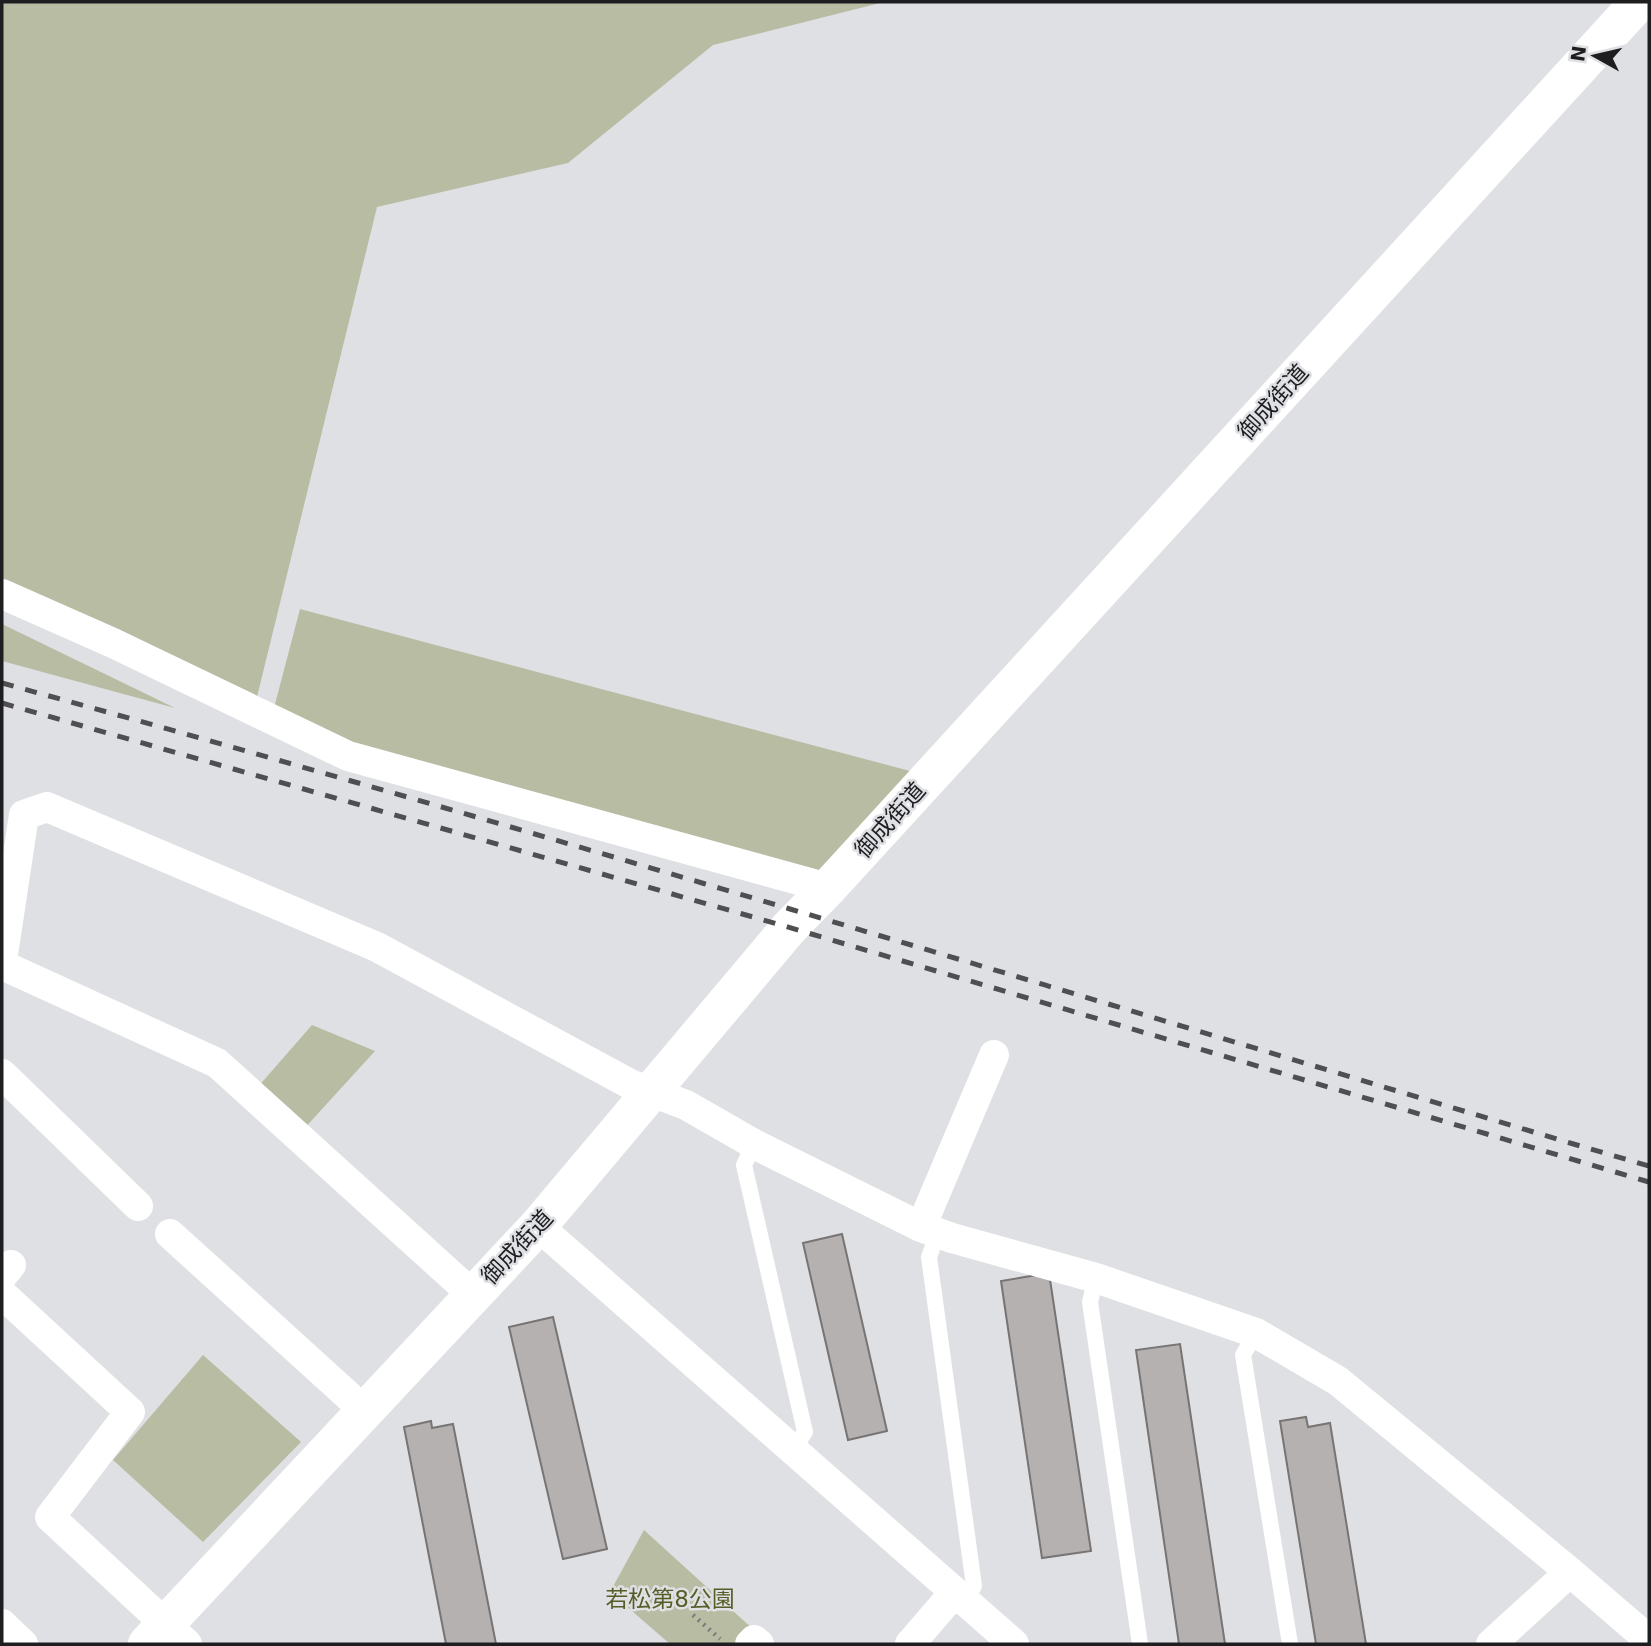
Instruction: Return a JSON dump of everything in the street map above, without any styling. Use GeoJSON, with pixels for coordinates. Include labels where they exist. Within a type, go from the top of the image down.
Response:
{"type":"FeatureCollection","features":[{"type":"Feature","properties":{"kind":"street","name":"御成街道"},"geometry":{"type":"LineString","coordinates":[[166,1638],[365,1411],[538,1226],[789,928],[1639,2]]}},
{"type":"Feature","properties":{"kind":"street"},"geometry":{"type":"LineString","coordinates":[[2,594],[113,643],[348,756],[828,888]]}},
{"type":"Feature","properties":{"kind":"street"},"geometry":{"type":"LineString","coordinates":[[473,1295],[217,1063],[2,963],[24,815],[47,807],[377,947],[630,1084],[686,1105],[754,1144],[930,1230],[1096,1278],[1256,1334],[1338,1381],[1649,1640]]}},
{"type":"Feature","properties":{"kind":"street"},"geometry":{"type":"LineString","coordinates":[[930,1230],[994,1055]]}},
{"type":"Feature","properties":{"kind":"street"},"geometry":{"type":"LineString","coordinates":[[2,1074],[138,1206]]}},
{"type":"Feature","properties":{"kind":"street"},"geometry":{"type":"LineString","coordinates":[[538,1226],[1014,1644]]}},
{"type":"Feature","properties":{"kind":"street"},"geometry":{"type":"LineString","coordinates":[[170,1234],[365,1411]]}},
{"type":"Feature","properties":{"kind":"street"},"geometry":{"type":"LineString","coordinates":[[2,1294],[130,1412],[50,1517],[166,1638]]}},
{"type":"Feature","properties":{"kind":"street"},"geometry":{"type":"LineString","coordinates":[[1491,1644],[1570,1572]]}},
{"type":"Feature","properties":{"kind":"street"},"geometry":{"type":"LineString","coordinates":[[910,1644],[959,1597]]}},
{"type":"Feature","properties":{"kind":"street"},"geometry":{"type":"LineString","coordinates":[[2,1624],[23,1644]]}},
{"type":"Feature","properties":{"kind":"street"},"geometry":{"type":"LineString","coordinates":[[750,1644],[754,1640],[759,1644]]}},
{"type":"Feature","properties":{"kind":"lane"},"geometry":{"type":"LineString","coordinates":[[754,1144],[744,1165],[805,1432],[792,1451]]}},
{"type":"Feature","properties":{"kind":"lane"},"geometry":{"type":"LineString","coordinates":[[930,1230],[929,1257],[974,1586],[959,1597]]}},
{"type":"Feature","properties":{"kind":"lane"},"geometry":{"type":"LineString","coordinates":[[1096,1278],[1090,1302],[1140,1644]]}},
{"type":"Feature","properties":{"kind":"lane"},"geometry":{"type":"LineString","coordinates":[[1256,1334],[1243,1355],[1290,1644]]}},
{"type":"Feature","properties":{"kind":"path"},"geometry":{"type":"LineString","coordinates":[[693,1615],[726,1644]]}},
{"type":"Feature","properties":{"kind":"green space"},"geometry":{"type":"Polygon","coordinates":[[[2,2],[884,2],[713,45],[568,163],[377,207],[257,697],[2,581],[2,2]]]}},
{"type":"Feature","properties":{"kind":"green space"},"geometry":{"type":"Polygon","coordinates":[[[300,609],[910,771],[819,878],[357,750],[274,708],[300,609]]]}},
{"type":"Feature","properties":{"kind":"green space"},"geometry":{"type":"Polygon","coordinates":[[[2,624],[175,708],[2,661],[2,624]]]}},
{"type":"Feature","properties":{"kind":"green space"},"geometry":{"type":"Polygon","coordinates":[[[312,1025],[375,1051],[302,1131],[257,1088],[312,1025]]]}},
{"type":"Feature","properties":{"kind":"green space"},"geometry":{"type":"Polygon","coordinates":[[[203,1355],[301,1442],[203,1542],[113,1460],[203,1355]]]}},
{"type":"Feature","properties":{"kind":"green space","name":"若松第8公園"},"geometry":{"type":"Polygon","coordinates":[[[644,1530],[754,1630],[742,1644],[670,1644],[610,1592],[644,1530]]]}},
{"type":"Feature","properties":{"kind":"building"},"geometry":{"type":"Polygon","coordinates":[[[842,1234],[887,1431],[848,1440],[803,1243],[842,1234]]]}},
{"type":"Feature","properties":{"kind":"building"},"geometry":{"type":"Polygon","coordinates":[[[1049,1273],[1091,1551],[1042,1558],[1001,1281],[1049,1273]]]}},
{"type":"Feature","properties":{"kind":"building"},"geometry":{"type":"Polygon","coordinates":[[[553,1317],[607,1549],[563,1559],[509,1327],[553,1317]]]}},
{"type":"Feature","properties":{"kind":"building"},"geometry":{"type":"Polygon","coordinates":[[[1180,1344],[1225,1644],[1179,1644],[1136,1350],[1180,1344]]]}},
{"type":"Feature","properties":{"kind":"building"},"geometry":{"type":"Polygon","coordinates":[[[1306,1417],[1308,1427],[1330,1423],[1366,1644],[1316,1644],[1280,1421],[1306,1417]]]}},
{"type":"Feature","properties":{"kind":"building"},"geometry":{"type":"Polygon","coordinates":[[[431,1421],[432,1428],[453,1424],[496,1644],[446,1644],[404,1427],[431,1421]]]}},
{"type":"Feature","properties":{"kind":"railway"},"geometry":{"type":"LineString","coordinates":[[2,683],[591,850],[1649,1166]]}},
{"type":"Feature","properties":{"kind":"railway"},"geometry":{"type":"LineString","coordinates":[[2,703],[781,925],[1649,1182]]}}]}
